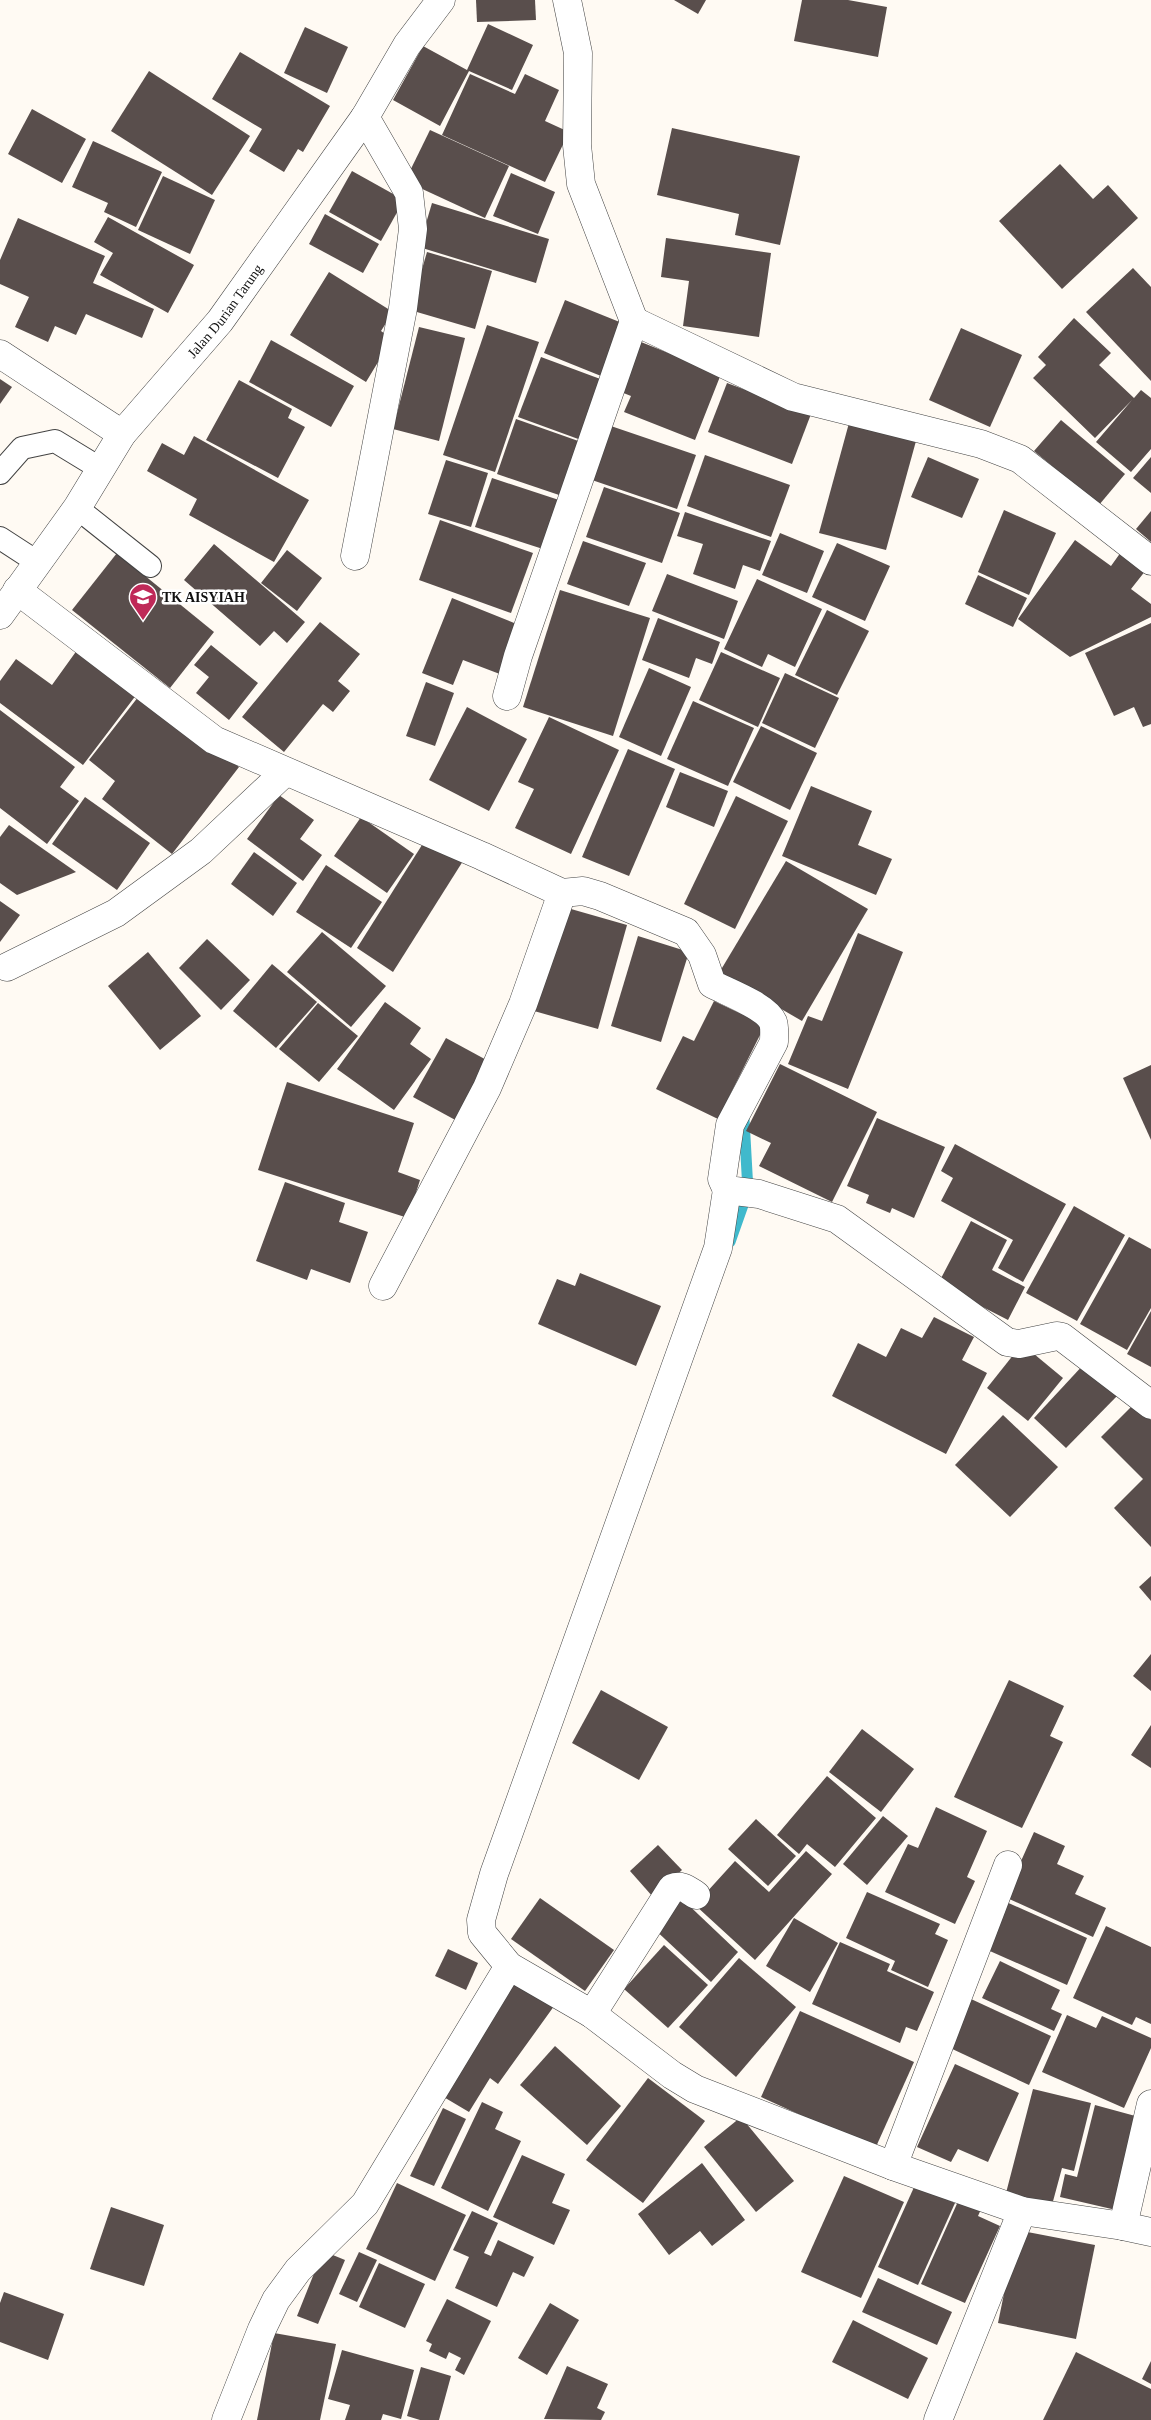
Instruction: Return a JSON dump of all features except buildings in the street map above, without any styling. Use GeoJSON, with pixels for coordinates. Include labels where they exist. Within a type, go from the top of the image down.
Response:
{"type":"FeatureCollection","features":[{"type":"Feature","properties":{"kind":"street","name":"Jalan Durian Tarung"},"geometry":{"type":"LineString","coordinates":[[0,615],[77,508],[122,434],[220,321],[365,117],[407,46],[441,0]]}},
{"type":"Feature","properties":{"kind":"street"},"geometry":{"type":"LineString","coordinates":[[507,696],[518,656],[634,321],[581,184],[577,145],[578,53],[567,0]]}},
{"type":"Feature","properties":{"kind":"street"},"geometry":{"type":"LineString","coordinates":[[355,556],[403,308],[413,229],[409,193],[365,117]]}},
{"type":"Feature","properties":{"kind":"street"},"geometry":{"type":"LineString","coordinates":[[634,321],[793,397],[981,444],[1020,459],[1151,561]]}},
{"type":"Feature","properties":{"kind":"street"},"geometry":{"type":"LineString","coordinates":[[0,354],[122,434]]}},
{"type":"Feature","properties":{"kind":"street"},"geometry":{"type":"LineString","coordinates":[[17,590],[214,740],[482,856],[562,893],[582,891],[600,896],[686,932],[702,955],[712,984],[765,1012],[772,1020],[774,1042],[730,1125],[722,1180],[740,1191],[837,1220],[1007,1342],[1019,1344],[1057,1336],[1062,1337],[1151,1405]]}},
{"type":"Feature","properties":{"kind":"street"},"geometry":{"type":"LineString","coordinates":[[7,967],[116,913],[201,852],[285,772]]}},
{"type":"Feature","properties":{"kind":"street"},"geometry":{"type":"LineString","coordinates":[[383,1286],[487,1088],[523,1004],[562,893]]}},
{"type":"Feature","properties":{"kind":"street"},"geometry":{"type":"LineString","coordinates":[[740,1191],[491,1883],[481,1920],[482,1933],[509,1966],[592,2014],[672,2075],[694,2089],[893,2166],[1022,2210],[1151,2232]]}},
{"type":"Feature","properties":{"kind":"street"},"geometry":{"type":"LineString","coordinates":[[893,2166],[1008,1865]]}},
{"type":"Feature","properties":{"kind":"street"},"geometry":{"type":"LineString","coordinates":[[592,2014],[672,1888],[684,1887],[696,1895]]}},
{"type":"Feature","properties":{"kind":"street"},"geometry":{"type":"LineString","coordinates":[[226,2420],[262,2328],[276,2300],[298,2270],[365,2204],[509,1966]]}},
{"type":"Feature","properties":{"kind":"street"},"geometry":{"type":"LineString","coordinates":[[1124,2226],[1151,2104]]}},
{"type":"Feature","properties":{"kind":"street"},"geometry":{"type":"LineString","coordinates":[[938,2420],[1022,2210]]}},
{"type":"Feature","properties":{"kind":"lane"},"geometry":{"type":"LineString","coordinates":[[0,473],[22,448],[55,441],[101,469]]}},
{"type":"Feature","properties":{"kind":"lane"},"geometry":{"type":"LineString","coordinates":[[77,508],[150,566]]}},
{"type":"Feature","properties":{"kind":"lane"},"geometry":{"type":"LineString","coordinates":[[0,538],[37,562]]}},
{"type":"Feature","properties":{"kind":"waterway"},"geometry":{"type":"LineString","coordinates":[[730,1242],[748,1191],[744,1119]]}},
{"type":"Feature","properties":{"kind":"place","name":"TK AISYIAH"},"geometry":{"type":"Point","coordinates":[143,621]}}]}
